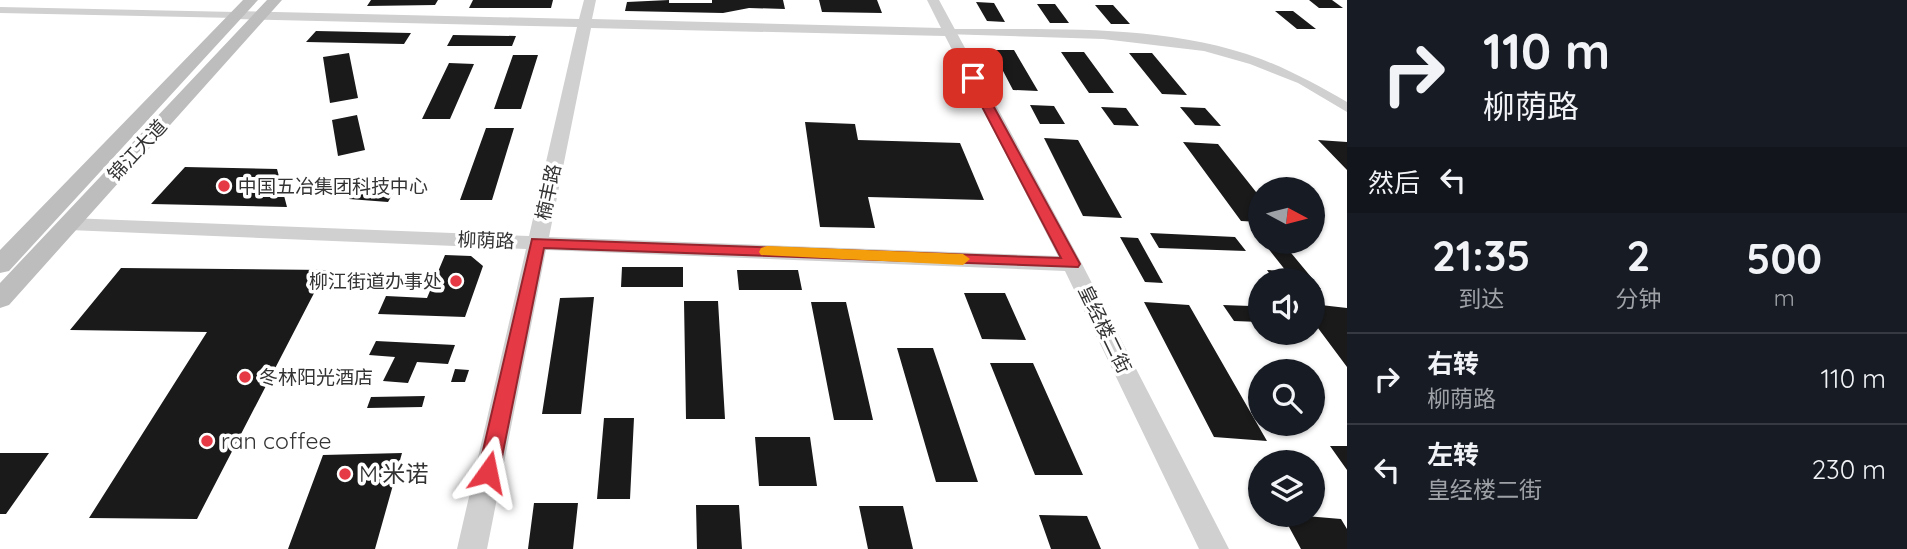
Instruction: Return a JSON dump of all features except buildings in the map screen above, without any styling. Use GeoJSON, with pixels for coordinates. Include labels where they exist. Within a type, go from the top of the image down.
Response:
{"type":"FeatureCollection","features":[{"type":"Feature","properties":{"kind":"main road","name":"锦江大道"},"geometry":{"type":"LineString","coordinates":[[0,265],[236,15],[275,0]]}},
{"type":"Feature","properties":{"kind":"main road","name":"锦江大道"},"geometry":{"type":"LineString","coordinates":[[0,299],[69,224],[256,8]]}},
{"type":"Feature","properties":{"kind":"street","name":"楠丰路"},"geometry":{"type":"LineString","coordinates":[[472,549],[590,0]]}},
{"type":"Feature","properties":{"kind":"street","name":"皇经楼二街"},"geometry":{"type":"LineString","coordinates":[[933,0],[1072,264],[1214,549]]}},
{"type":"Feature","properties":{"kind":"street"},"geometry":{"type":"LineString","coordinates":[[256,8],[585,24],[1143,37],[1194,44],[1250,59],[1299,79],[1347,108]]}},
{"type":"Feature","properties":{"kind":"street"},"geometry":{"type":"LineString","coordinates":[[0,10],[236,15]]}},
{"type":"Feature","properties":{"kind":"street","name":"柳荫路"},"geometry":{"type":"LineString","coordinates":[[69,224],[1072,264]]}},
{"type":"Feature","properties":{"kind":"slow traffic"},"geometry":{"type":"LineString","coordinates":[[767,252],[963,259]]}},
{"type":"Feature","properties":{"kind":"place","name":"中国五冶集团科技中心"},"geometry":{"type":"Point","coordinates":[224,186]}},
{"type":"Feature","properties":{"kind":"place","name":"柳江街道办事处"},"geometry":{"type":"Point","coordinates":[456,281]}},
{"type":"Feature","properties":{"kind":"place","name":"冬林阳光酒店"},"geometry":{"type":"Point","coordinates":[245,377]}},
{"type":"Feature","properties":{"kind":"place","name":"ran coffee"},"geometry":{"type":"Point","coordinates":[207,441]}},
{"type":"Feature","properties":{"kind":"place","name":"M·米诺"},"geometry":{"type":"Point","coordinates":[345,474]}},
{"type":"Feature","properties":{"kind":"route"},"geometry":{"type":"LineString","coordinates":[[488,472],[537,242],[1072,264],[973,78]]}}]}
